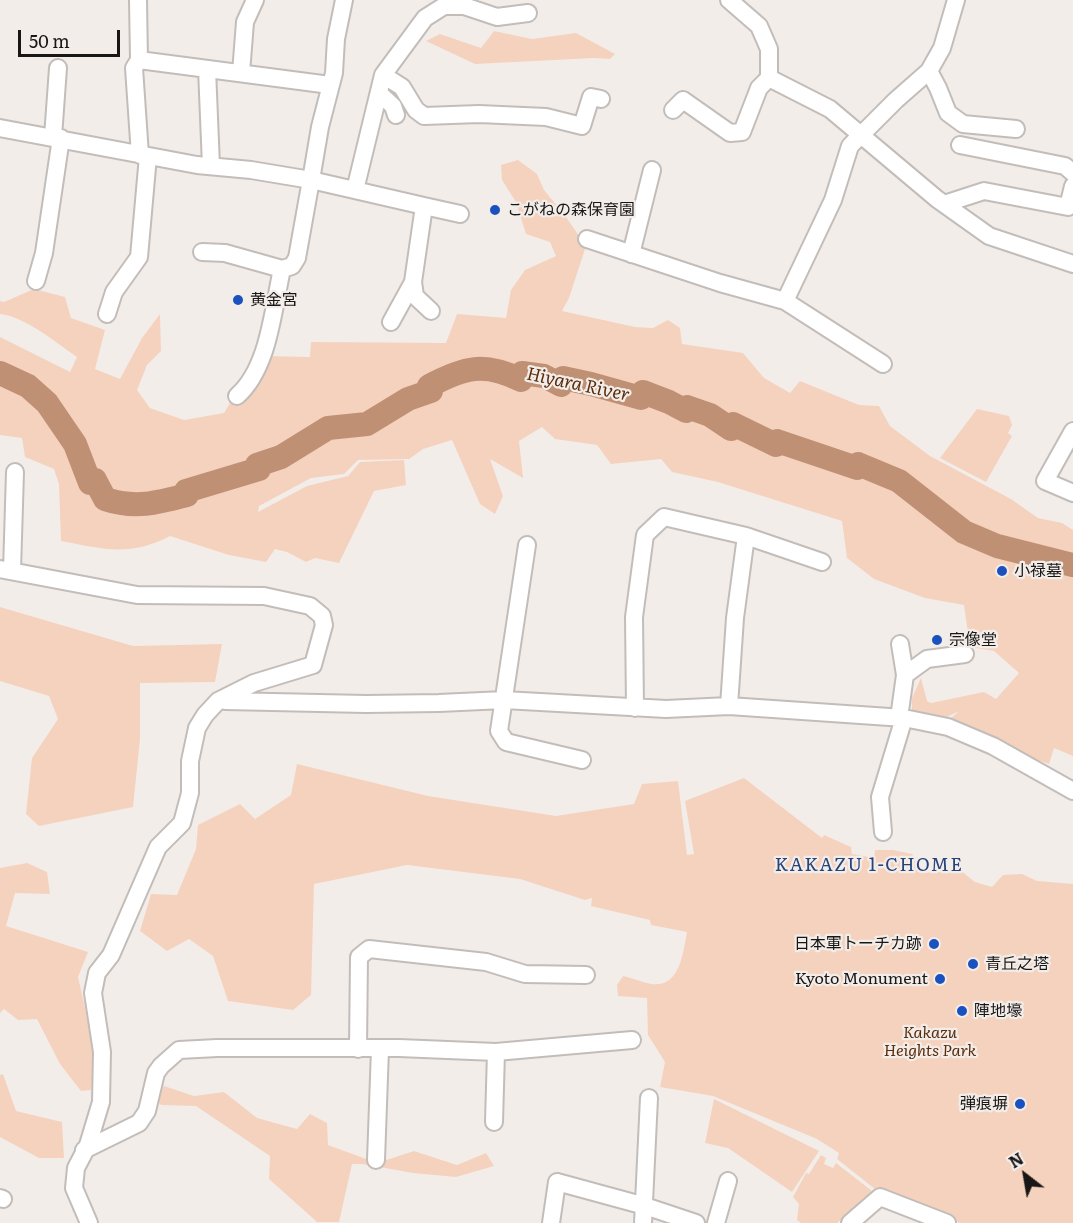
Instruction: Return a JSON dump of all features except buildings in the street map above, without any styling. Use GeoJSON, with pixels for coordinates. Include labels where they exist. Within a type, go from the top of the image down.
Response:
{"type":"FeatureCollection","features":[{"type":"Feature","properties":{"kind":"street"},"geometry":{"type":"LineString","coordinates":[[107,314],[114,292],[139,258],[144,156],[134,68],[139,60],[138,0]]}},
{"type":"Feature","properties":{"kind":"street"},"geometry":{"type":"LineString","coordinates":[[241,74],[245,22],[255,0]]}},
{"type":"Feature","properties":{"kind":"street"},"geometry":{"type":"LineString","coordinates":[[202,252],[225,253],[282,269],[292,266],[297,258],[334,72],[336,39],[344,0]]}},
{"type":"Feature","properties":{"kind":"street"},"geometry":{"type":"LineString","coordinates":[[673,110],[683,100],[730,133],[742,132],[759,88],[769,78],[768,49],[759,26],[729,0]]}},
{"type":"Feature","properties":{"kind":"street"},"geometry":{"type":"LineString","coordinates":[[785,301],[833,200],[850,147],[896,100],[929,71],[942,48],[956,0]]}},
{"type":"Feature","properties":{"kind":"street"},"geometry":{"type":"LineString","coordinates":[[355,190],[383,75],[425,18],[444,6],[464,6],[497,17],[528,13]]}},
{"type":"Feature","properties":{"kind":"street"},"geometry":{"type":"LineString","coordinates":[[139,60],[330,85]]}},
{"type":"Feature","properties":{"kind":"street"},"geometry":{"type":"LineString","coordinates":[[36,281],[44,253],[57,137],[58,68]]}},
{"type":"Feature","properties":{"kind":"street"},"geometry":{"type":"LineString","coordinates":[[207,69],[210,166]]}},
{"type":"Feature","properties":{"kind":"street"},"geometry":{"type":"LineString","coordinates":[[929,71],[948,113],[963,124],[1016,129]]}},
{"type":"Feature","properties":{"kind":"street"},"geometry":{"type":"LineString","coordinates":[[383,75],[402,87],[416,110],[424,116],[479,114],[546,117],[582,126],[591,97],[601,99]]}},
{"type":"Feature","properties":{"kind":"street"},"geometry":{"type":"LineString","coordinates":[[769,78],[830,109],[944,204],[989,236],[1073,264]]}},
{"type":"Feature","properties":{"kind":"street"},"geometry":{"type":"LineString","coordinates":[[379,93],[393,106],[396,115]]}},
{"type":"Feature","properties":{"kind":"street"},"geometry":{"type":"LineString","coordinates":[[0,128],[57,137],[144,156],[311,180],[460,214]]}},
{"type":"Feature","properties":{"kind":"street"},"geometry":{"type":"LineString","coordinates":[[960,145],[1065,166],[1073,173]]}},
{"type":"Feature","properties":{"kind":"street"},"geometry":{"type":"LineString","coordinates":[[631,254],[652,170]]}},
{"type":"Feature","properties":{"kind":"street"},"geometry":{"type":"LineString","coordinates":[[944,204],[984,191],[1068,207],[1073,186]]}},
{"type":"Feature","properties":{"kind":"street"},"geometry":{"type":"LineString","coordinates":[[424,206],[413,282],[416,296],[431,311]]}},
{"type":"Feature","properties":{"kind":"street"},"geometry":{"type":"LineString","coordinates":[[587,239],[720,283],[785,301],[883,364]]}},
{"type":"Feature","properties":{"kind":"street"},"geometry":{"type":"LineString","coordinates":[[237,396],[253,378],[264,349],[282,269]]}},
{"type":"Feature","properties":{"kind":"street"},"geometry":{"type":"LineString","coordinates":[[391,322],[413,282]]}},
{"type":"Feature","properties":{"kind":"street"},"geometry":{"type":"LineString","coordinates":[[1073,431],[1045,481],[1073,493]]}},
{"type":"Feature","properties":{"kind":"street"},"geometry":{"type":"LineString","coordinates":[[15,472],[6,570],[137,595],[264,596],[310,606],[322,616],[324,625],[313,665],[254,683],[218,701],[196,728],[190,761],[190,793],[182,823],[158,847],[111,955],[97,973],[93,993],[102,1052],[101,1094],[91,1134],[76,1168],[74,1188],[89,1223]]}},
{"type":"Feature","properties":{"kind":"street"},"geometry":{"type":"LineString","coordinates":[[634,708],[634,617],[645,534],[664,517],[746,536],[822,562]]}},
{"type":"Feature","properties":{"kind":"street"},"geometry":{"type":"LineString","coordinates":[[729,706],[735,618],[746,536]]}},
{"type":"Feature","properties":{"kind":"street"},"geometry":{"type":"LineString","coordinates":[[527,545],[499,731],[506,742],[582,760]]}},
{"type":"Feature","properties":{"kind":"street"},"geometry":{"type":"LineString","coordinates":[[883,832],[880,797],[901,718],[904,675],[900,644]]}},
{"type":"Feature","properties":{"kind":"street"},"geometry":{"type":"LineString","coordinates":[[904,675],[927,659],[965,654]]}},
{"type":"Feature","properties":{"kind":"street"},"geometry":{"type":"LineString","coordinates":[[218,701],[439,704],[504,700],[634,708],[729,706],[901,718],[948,727],[993,746],[1073,791]]}},
{"type":"Feature","properties":{"kind":"street"},"geometry":{"type":"LineString","coordinates":[[358,1049],[358,957],[369,949],[486,962],[525,974],[586,975]]}},
{"type":"Feature","properties":{"kind":"street"},"geometry":{"type":"LineString","coordinates":[[84,1150],[139,1123],[147,1111],[156,1073],[179,1050],[217,1047],[380,1048],[496,1052],[632,1040]]}},
{"type":"Feature","properties":{"kind":"street"},"geometry":{"type":"LineString","coordinates":[[376,1160],[380,1048]]}},
{"type":"Feature","properties":{"kind":"street"},"geometry":{"type":"LineString","coordinates":[[494,1122],[496,1052]]}},
{"type":"Feature","properties":{"kind":"street"},"geometry":{"type":"LineString","coordinates":[[643,1223],[649,1098]]}},
{"type":"Feature","properties":{"kind":"street"},"geometry":{"type":"LineString","coordinates":[[716,1223],[728,1180]]}},
{"type":"Feature","properties":{"kind":"street"},"geometry":{"type":"LineString","coordinates":[[552,1223],[557,1182],[645,1206],[696,1223]]}},
{"type":"Feature","properties":{"kind":"street"},"geometry":{"type":"LineString","coordinates":[[850,1223],[880,1197],[896,1201],[947,1223]]}},
{"type":"Feature","properties":{"kind":"green space"},"geometry":{"type":"Polygon","coordinates":[[[494,31],[532,39],[576,33],[615,54],[610,59],[475,64],[426,41],[440,34],[481,48],[494,31]]]}},
{"type":"Feature","properties":{"kind":"green space"},"geometry":{"type":"Polygon","coordinates":[[[518,160],[537,174],[544,190],[586,246],[569,298],[562,311],[635,327],[653,328],[668,320],[680,328],[682,344],[743,353],[764,378],[790,393],[800,381],[859,405],[879,406],[890,426],[930,456],[1011,499],[1038,518],[1062,523],[1073,530],[1073,756],[1054,748],[1049,764],[1026,756],[949,720],[959,711],[947,717],[912,710],[912,698],[921,678],[927,701],[931,703],[984,692],[996,699],[1019,673],[994,651],[970,647],[964,605],[925,598],[874,579],[847,558],[842,521],[718,482],[672,472],[661,459],[611,464],[597,445],[555,439],[542,427],[519,441],[523,478],[490,459],[503,496],[495,514],[480,504],[452,440],[423,449],[409,459],[358,460],[344,474],[311,478],[259,506],[258,512],[307,486],[348,476],[360,462],[404,460],[406,485],[374,491],[339,563],[315,558],[306,562],[287,552],[275,549],[266,562],[229,555],[170,536],[156,543],[129,549],[103,548],[61,541],[59,484],[54,469],[25,457],[22,438],[0,435],[0,337],[70,372],[77,357],[30,325],[0,314],[0,301],[4,302],[34,289],[65,297],[71,318],[105,330],[95,369],[120,379],[142,338],[160,314],[161,351],[147,365],[137,390],[150,408],[184,420],[224,413],[239,388],[267,356],[310,357],[311,342],[446,343],[457,314],[506,318],[511,290],[525,270],[556,256],[550,242],[526,234],[516,202],[502,180],[501,165],[518,160]]]}},
{"type":"Feature","properties":{"kind":"green space"},"geometry":{"type":"Polygon","coordinates":[[[977,409],[1009,416],[1012,425],[1008,433],[1012,436],[986,482],[940,458],[977,409]]]}},
{"type":"Feature","properties":{"kind":"green space"},"geometry":{"type":"Polygon","coordinates":[[[0,607],[133,646],[222,644],[215,682],[140,683],[140,739],[133,807],[39,826],[26,814],[32,758],[58,719],[49,696],[0,681],[0,607]]]}},
{"type":"Feature","properties":{"kind":"green space","name":"Kakazu Heights Park"},"geometry":{"type":"Polygon","coordinates":[[[297,764],[428,796],[556,816],[634,804],[642,784],[678,781],[687,855],[694,854],[685,801],[744,778],[822,838],[824,835],[851,847],[852,854],[874,858],[875,850],[893,850],[912,854],[925,873],[960,870],[975,882],[992,887],[1003,875],[1022,874],[1037,881],[1073,884],[1073,1223],[960,1223],[878,1188],[875,1189],[837,1159],[839,1153],[817,1139],[713,1096],[660,1087],[665,1062],[648,1035],[647,998],[618,996],[617,985],[623,976],[651,984],[668,981],[678,967],[687,932],[651,925],[650,920],[591,906],[592,898],[585,900],[520,879],[407,865],[314,884],[311,995],[293,1010],[228,1001],[213,956],[189,939],[167,951],[140,931],[151,894],[177,895],[196,849],[198,825],[240,804],[255,819],[291,795],[297,764]]]}},
{"type":"Feature","properties":{"kind":"green space"},"geometry":{"type":"Polygon","coordinates":[[[27,863],[47,872],[50,894],[15,893],[6,926],[88,952],[78,977],[96,1057],[91,1090],[81,1091],[60,1064],[37,1019],[18,1020],[4,1009],[0,1013],[0,868],[27,863]]]}},
{"type":"Feature","properties":{"kind":"green space"},"geometry":{"type":"Polygon","coordinates":[[[3,1074],[16,1111],[62,1122],[64,1158],[39,1158],[0,1137],[0,1075],[3,1074]]]}},
{"type":"Feature","properties":{"kind":"green space"},"geometry":{"type":"Polygon","coordinates":[[[164,1086],[194,1096],[224,1092],[257,1118],[297,1129],[310,1114],[327,1123],[328,1145],[377,1163],[414,1151],[457,1165],[486,1153],[494,1166],[456,1177],[352,1164],[339,1222],[317,1222],[269,1179],[270,1156],[196,1106],[161,1105],[156,1099],[164,1086]]]}},
{"type":"Feature","properties":{"kind":"green space"},"geometry":{"type":"Polygon","coordinates":[[[714,1099],[819,1151],[792,1192],[728,1148],[705,1143],[714,1099]]]}},
{"type":"Feature","properties":{"kind":"green space"},"geometry":{"type":"Polygon","coordinates":[[[821,1155],[826,1158],[824,1164],[833,1168],[836,1163],[872,1191],[837,1223],[801,1223],[797,1220],[799,1204],[793,1197],[806,1173],[809,1174],[821,1155]]]}},
{"type":"Feature","properties":{"kind":"waterway","name":"Hiyara River"},"geometry":{"type":"LineString","coordinates":[[0,373],[28,386],[47,403],[75,444],[90,483],[95,480],[105,499],[126,504],[146,504],[187,495],[186,491],[259,469],[257,465],[281,457],[328,428],[367,424],[408,399],[431,391],[429,386],[464,371],[485,369],[508,374],[521,380],[522,373],[544,376],[561,385],[563,378],[641,398],[643,392],[686,411],[687,407],[710,415],[731,429],[733,424],[776,445],[777,441],[857,468],[858,464],[899,481],[964,532],[997,546],[1073,565]]}},
{"type":"Feature","properties":{"kind":"place","name":"こがねの森保育園"},"geometry":{"type":"Point","coordinates":[495,210]}},
{"type":"Feature","properties":{"kind":"place","name":"黄金宮"},"geometry":{"type":"Point","coordinates":[238,300]}},
{"type":"Feature","properties":{"kind":"place","name":"小禄墓"},"geometry":{"type":"Point","coordinates":[1002,571]}},
{"type":"Feature","properties":{"kind":"place","name":"宗像堂"},"geometry":{"type":"Point","coordinates":[937,640]}},
{"type":"Feature","properties":{"kind":"place","name":"日本軍トーチカ跡"},"geometry":{"type":"Point","coordinates":[934,944]}},
{"type":"Feature","properties":{"kind":"place","name":"青丘之塔"},"geometry":{"type":"Point","coordinates":[973,964]}},
{"type":"Feature","properties":{"kind":"place","name":"Kyoto Monument"},"geometry":{"type":"Point","coordinates":[940,979]}},
{"type":"Feature","properties":{"kind":"place","name":"陣地壕"},"geometry":{"type":"Point","coordinates":[962,1011]}},
{"type":"Feature","properties":{"kind":"place","name":"弾痕塀"},"geometry":{"type":"Point","coordinates":[1020,1104]}},
{"type":"Feature","properties":{"kind":"district","name":"KAKAZU 1-CHOME"},"geometry":{"type":"Point","coordinates":[869,866]}}]}
